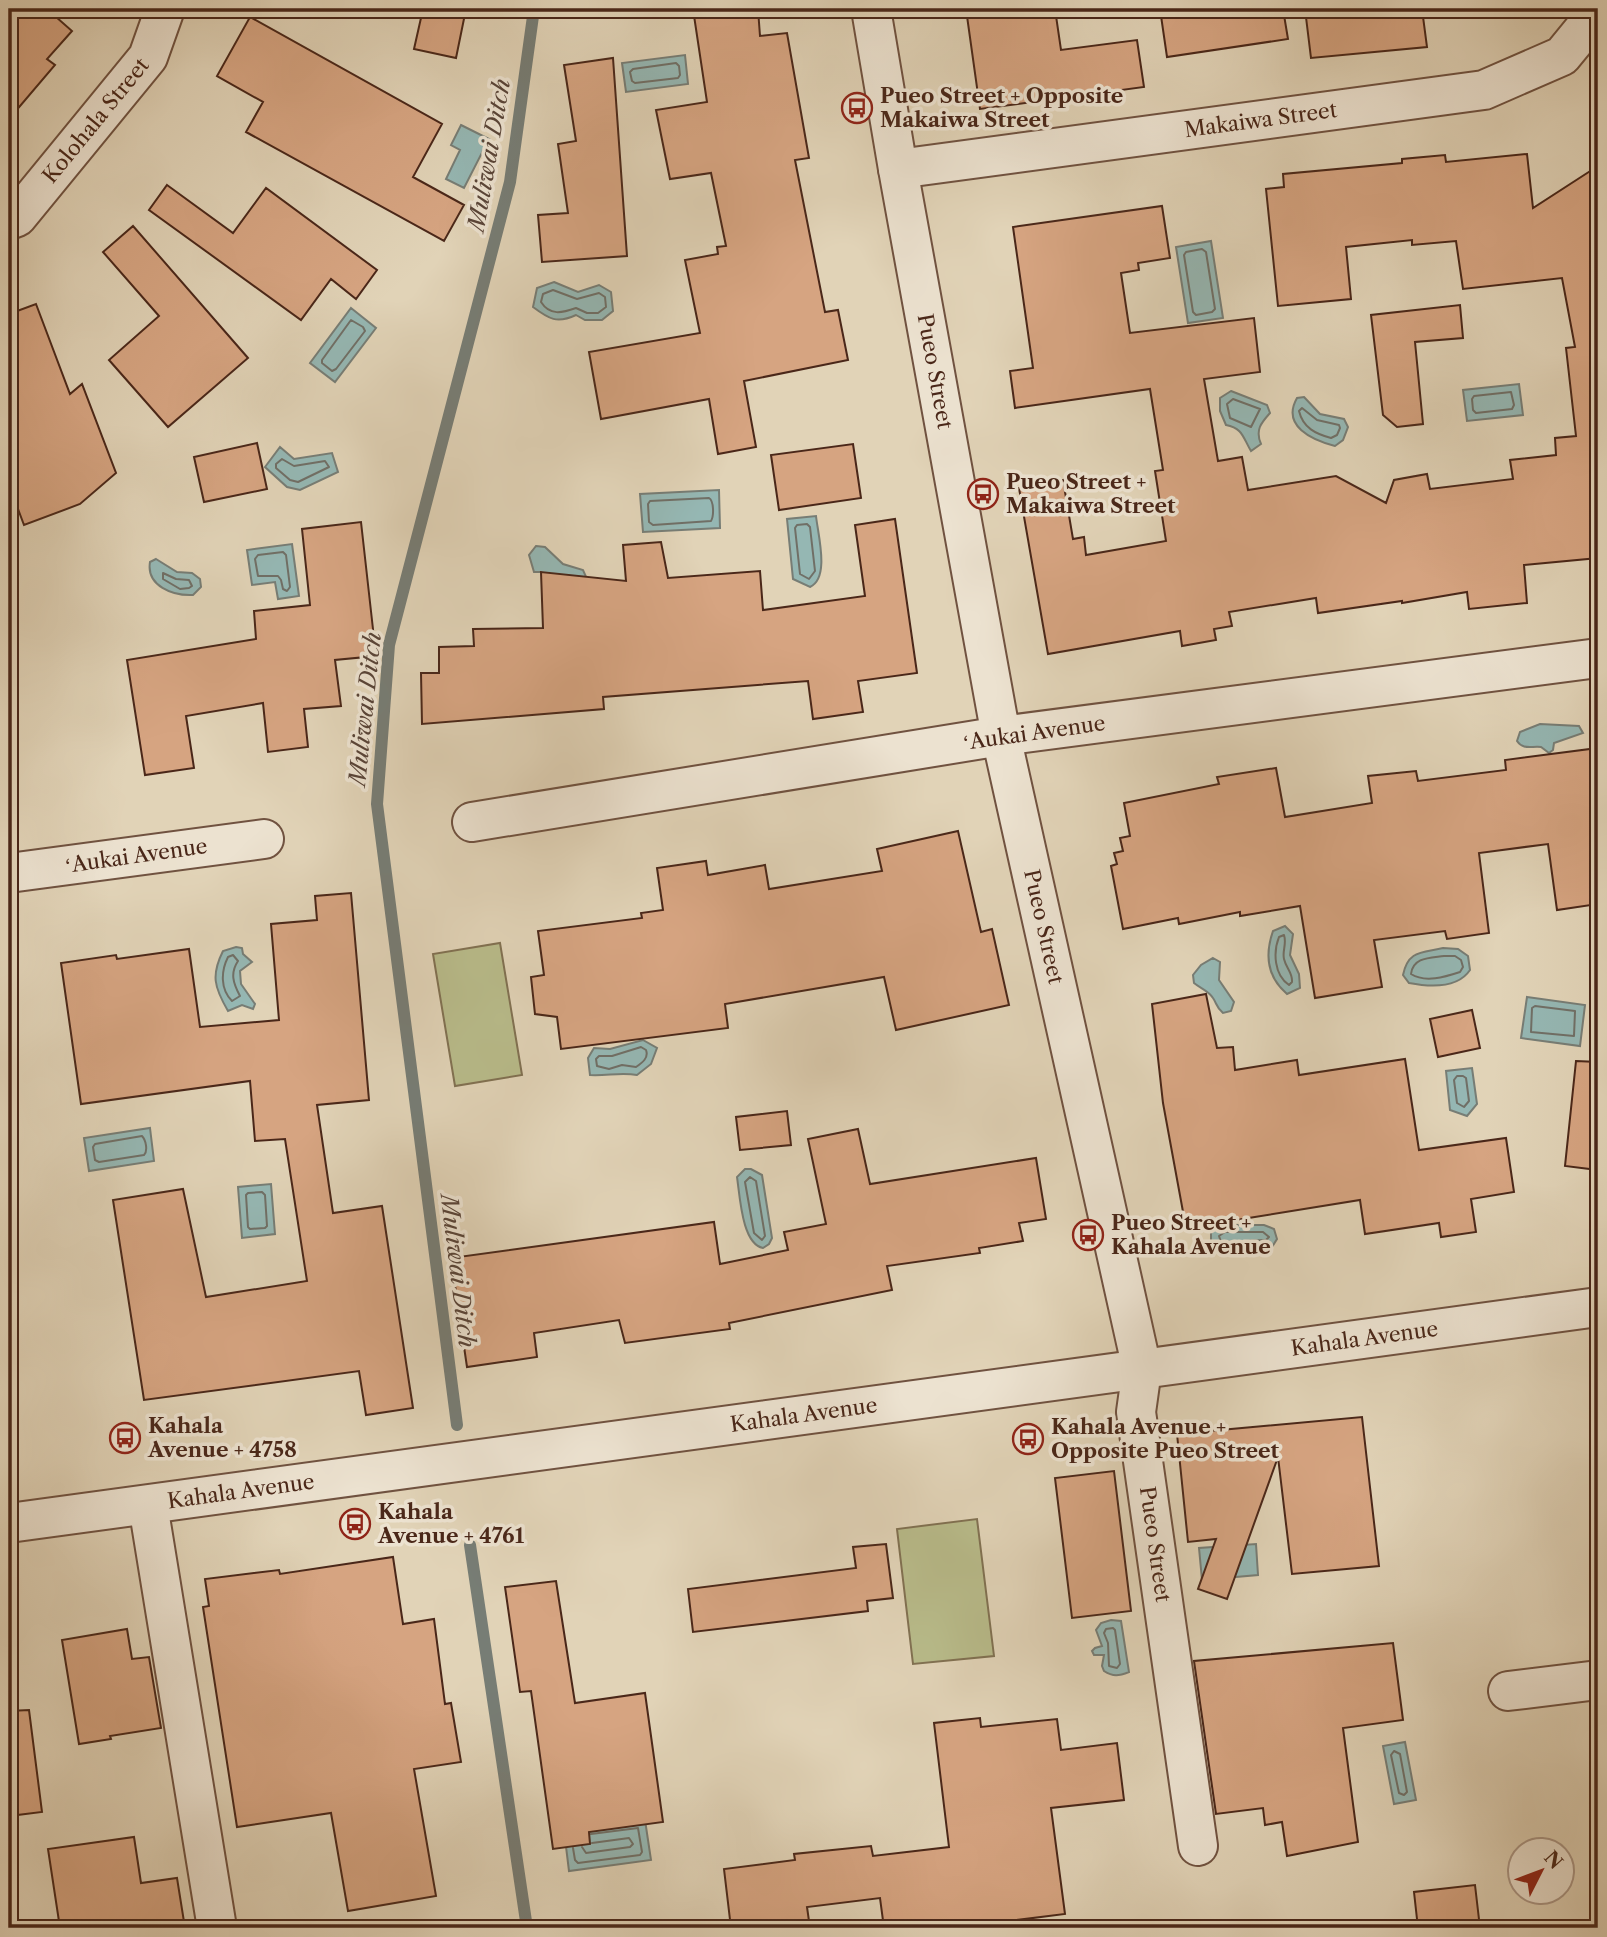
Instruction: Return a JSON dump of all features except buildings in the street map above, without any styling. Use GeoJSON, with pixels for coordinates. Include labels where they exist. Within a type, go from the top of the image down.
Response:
{"type":"FeatureCollection","features":[{"type":"Feature","properties":{"kind":"street","name":"Kolohala Street"},"geometry":{"type":"LineString","coordinates":[[9,220],[17,217],[148,57],[165,9]]}},
{"type":"Feature","properties":{"kind":"street","name":"Pueo Street"},"geometry":{"type":"LineString","coordinates":[[871,9],[1001,736],[1142,1369],[1136,1412],[1198,1846]]}},
{"type":"Feature","properties":{"kind":"street","name":"Makaiwa Street"},"geometry":{"type":"LineString","coordinates":[[898,169],[1484,90],[1562,56],[1598,12]]}},
{"type":"Feature","properties":{"kind":"street","name":"ʻAukai Avenue"},"geometry":{"type":"LineString","coordinates":[[472,822],[1001,736],[1598,658]]}},
{"type":"Feature","properties":{"kind":"street","name":"ʻAukai Avenue"},"geometry":{"type":"LineString","coordinates":[[9,873],[264,839]]}},
{"type":"Feature","properties":{"kind":"street","name":"Kahala Avenue"},"geometry":{"type":"LineString","coordinates":[[9,1523],[1598,1307]]}},
{"type":"Feature","properties":{"kind":"street"},"geometry":{"type":"LineString","coordinates":[[148,1505],[216,1928]]}},
{"type":"Feature","properties":{"kind":"street"},"geometry":{"type":"LineString","coordinates":[[1508,1691],[1598,1680]]}},
{"type":"Feature","properties":{"kind":"green space"},"geometry":{"type":"Polygon","coordinates":[[[500,943],[522,1075],[455,1086],[433,954],[500,943]]]}},
{"type":"Feature","properties":{"kind":"green space"},"geometry":{"type":"Polygon","coordinates":[[[977,1519],[994,1656],[913,1664],[897,1529],[977,1519]]]}},
{"type":"Feature","properties":{"kind":"water"},"geometry":{"type":"Polygon","coordinates":[[[685,55],[688,84],[626,92],[622,63],[685,55]]]}},
{"type":"Feature","properties":{"kind":"water"},"geometry":{"type":"Polygon","coordinates":[[[461,125],[489,139],[464,188],[446,179],[460,150],[451,145],[461,125]]]}},
{"type":"Feature","properties":{"kind":"water"},"geometry":{"type":"Polygon","coordinates":[[[1211,241],[1223,318],[1188,323],[1176,247],[1211,241]]]}},
{"type":"Feature","properties":{"kind":"water"},"geometry":{"type":"Polygon","coordinates":[[[554,282],[578,292],[599,285],[611,292],[613,311],[602,320],[585,320],[576,315],[558,320],[549,317],[533,307],[537,288],[554,282]]]}},
{"type":"Feature","properties":{"kind":"water"},"geometry":{"type":"Polygon","coordinates":[[[351,308],[376,328],[335,382],[310,363],[351,308]]]}},
{"type":"Feature","properties":{"kind":"water"},"geometry":{"type":"Polygon","coordinates":[[[1519,384],[1523,415],[1467,421],[1463,390],[1519,384]]]}},
{"type":"Feature","properties":{"kind":"water"},"geometry":{"type":"Polygon","coordinates":[[[1231,391],[1267,405],[1270,413],[1260,427],[1261,444],[1251,451],[1239,431],[1226,425],[1220,411],[1220,398],[1231,391]]]}},
{"type":"Feature","properties":{"kind":"water"},"geometry":{"type":"Polygon","coordinates":[[[1304,397],[1320,414],[1344,419],[1348,427],[1343,440],[1335,446],[1317,440],[1301,430],[1293,416],[1293,408],[1297,398],[1304,397]]]}},
{"type":"Feature","properties":{"kind":"water"},"geometry":{"type":"Polygon","coordinates":[[[280,447],[294,459],[332,453],[338,472],[300,490],[287,487],[265,467],[280,447]]]}},
{"type":"Feature","properties":{"kind":"water"},"geometry":{"type":"Polygon","coordinates":[[[719,490],[720,528],[643,532],[640,494],[719,490]]]}},
{"type":"Feature","properties":{"kind":"water"},"geometry":{"type":"Polygon","coordinates":[[[816,516],[821,566],[820,575],[810,587],[793,579],[787,519],[816,516]]]}},
{"type":"Feature","properties":{"kind":"water"},"geometry":{"type":"Polygon","coordinates":[[[292,544],[299,596],[278,599],[275,582],[252,585],[247,550],[292,544]]]}},
{"type":"Feature","properties":{"kind":"water"},"geometry":{"type":"Polygon","coordinates":[[[536,546],[545,547],[563,564],[583,570],[587,579],[560,588],[541,572],[534,572],[529,555],[536,546]]]}},
{"type":"Feature","properties":{"kind":"water"},"geometry":{"type":"Polygon","coordinates":[[[156,559],[177,572],[192,573],[200,579],[201,587],[193,595],[177,594],[162,588],[152,577],[150,570],[150,562],[156,559]]]}},
{"type":"Feature","properties":{"kind":"water"},"geometry":{"type":"Polygon","coordinates":[[[1540,724],[1579,726],[1583,733],[1554,743],[1553,750],[1549,753],[1541,747],[1525,747],[1519,744],[1517,741],[1520,732],[1540,724]]]}},
{"type":"Feature","properties":{"kind":"water"},"geometry":{"type":"Polygon","coordinates":[[[1285,926],[1293,934],[1290,955],[1299,974],[1300,988],[1287,994],[1275,980],[1269,957],[1273,931],[1285,926]]]}},
{"type":"Feature","properties":{"kind":"water"},"geometry":{"type":"Polygon","coordinates":[[[242,948],[243,954],[252,962],[240,971],[241,984],[255,1004],[253,1009],[242,1005],[228,1011],[217,988],[216,974],[223,951],[242,948]]]}},
{"type":"Feature","properties":{"kind":"water"},"geometry":{"type":"Polygon","coordinates":[[[1443,948],[1458,949],[1468,956],[1470,970],[1465,976],[1443,985],[1409,983],[1403,975],[1408,961],[1422,952],[1443,948]]]}},
{"type":"Feature","properties":{"kind":"water"},"geometry":{"type":"Polygon","coordinates":[[[1213,958],[1220,962],[1219,980],[1234,1002],[1231,1011],[1223,1013],[1207,991],[1194,983],[1193,975],[1201,965],[1213,958]]]}},
{"type":"Feature","properties":{"kind":"water"},"geometry":{"type":"Polygon","coordinates":[[[1527,997],[1585,1005],[1580,1046],[1521,1038],[1527,997]]]}},
{"type":"Feature","properties":{"kind":"water"},"geometry":{"type":"Polygon","coordinates":[[[643,1040],[657,1048],[651,1064],[637,1075],[590,1075],[588,1058],[594,1048],[610,1049],[643,1040]]]}},
{"type":"Feature","properties":{"kind":"water"},"geometry":{"type":"Polygon","coordinates":[[[1472,1068],[1477,1104],[1467,1116],[1450,1110],[1446,1071],[1472,1068]]]}},
{"type":"Feature","properties":{"kind":"water"},"geometry":{"type":"Polygon","coordinates":[[[150,1128],[154,1161],[89,1171],[84,1138],[150,1128]]]}},
{"type":"Feature","properties":{"kind":"water"},"geometry":{"type":"Polygon","coordinates":[[[745,1169],[762,1175],[772,1238],[763,1248],[750,1238],[743,1218],[737,1177],[745,1169]]]}},
{"type":"Feature","properties":{"kind":"water"},"geometry":{"type":"Polygon","coordinates":[[[271,1184],[275,1234],[242,1238],[238,1187],[271,1184]]]}},
{"type":"Feature","properties":{"kind":"water"},"geometry":{"type":"Polygon","coordinates":[[[1223,1225],[1264,1225],[1274,1229],[1277,1239],[1272,1247],[1219,1249],[1211,1242],[1211,1232],[1223,1225]]]}},
{"type":"Feature","properties":{"kind":"water"},"geometry":{"type":"Polygon","coordinates":[[[1256,1544],[1258,1575],[1202,1580],[1199,1548],[1256,1544]]]}},
{"type":"Feature","properties":{"kind":"water"},"geometry":{"type":"Polygon","coordinates":[[[1121,1621],[1129,1672],[1119,1675],[1104,1671],[1104,1655],[1094,1655],[1092,1651],[1102,1646],[1096,1630],[1101,1623],[1121,1621]]]}},
{"type":"Feature","properties":{"kind":"water"},"geometry":{"type":"Polygon","coordinates":[[[1405,1742],[1416,1800],[1394,1804],[1383,1746],[1405,1742]]]}},
{"type":"Feature","properties":{"kind":"water"},"geometry":{"type":"Polygon","coordinates":[[[645,1820],[651,1860],[569,1871],[564,1830],[645,1820]]]}},
{"type":"Feature","properties":{"kind":"waterway","name":"Muliwai Ditch"},"geometry":{"type":"LineString","coordinates":[[457,1425],[377,804],[389,645],[510,182],[534,9]]}},
{"type":"Feature","properties":{"kind":"waterway","name":"Muliwai Ditch"},"geometry":{"type":"LineString","coordinates":[[470,1545],[527,1928]]}},
{"type":"Feature","properties":{"kind":"place","name":"Pueo Street + Opposite Makaiwa Street"},"geometry":{"type":"Point","coordinates":[857,108]}},
{"type":"Feature","properties":{"kind":"place","name":"Pueo Street + Makaiwa Street"},"geometry":{"type":"Point","coordinates":[983,494]}},
{"type":"Feature","properties":{"kind":"place","name":"Pueo Street + Kahala Avenue"},"geometry":{"type":"Point","coordinates":[1088,1235]}},
{"type":"Feature","properties":{"kind":"place","name":"Kahala Avenue + 4758"},"geometry":{"type":"Point","coordinates":[125,1438]}},
{"type":"Feature","properties":{"kind":"place","name":"Kahala Avenue + Opposite Pueo Street"},"geometry":{"type":"Point","coordinates":[1028,1439]}},
{"type":"Feature","properties":{"kind":"place","name":"Kahala Avenue + 4761"},"geometry":{"type":"Point","coordinates":[355,1524]}}]}
